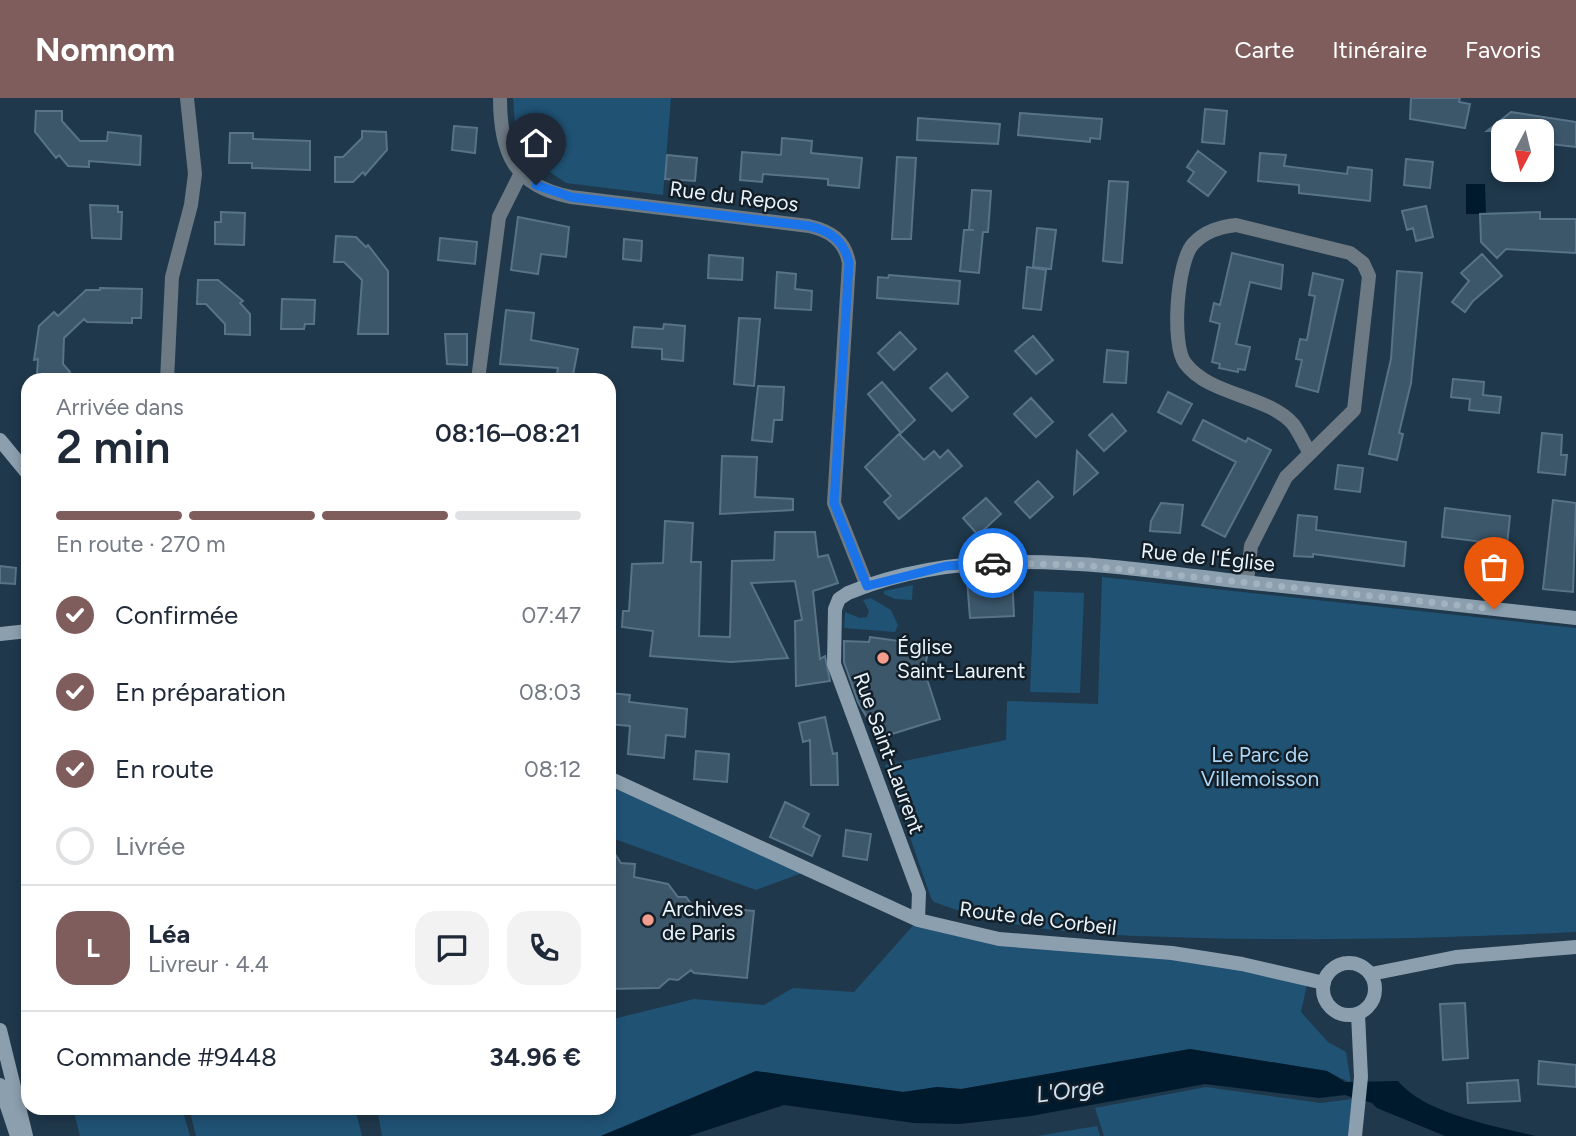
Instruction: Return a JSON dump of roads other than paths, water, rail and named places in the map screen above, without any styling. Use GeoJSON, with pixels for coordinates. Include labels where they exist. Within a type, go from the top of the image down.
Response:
{"type":"FeatureCollection","features":[{"type":"Feature","properties":{"kind":"main road"},"geometry":{"type":"LineString","coordinates":[[0,440],[21,466]]}},
{"type":"Feature","properties":{"kind":"main road","name":"Rue de l'Église"},"geometry":{"type":"LineString","coordinates":[[839,599],[867,586],[946,566],[995,562],[1081,565],[1576,618]]}},
{"type":"Feature","properties":{"kind":"main road","name":"Rue Saint-Laurent"},"geometry":{"type":"LineString","coordinates":[[839,599],[833,632],[834,664],[919,893],[918,920]]}},
{"type":"Feature","properties":{"kind":"main road"},"geometry":{"type":"LineString","coordinates":[[0,634],[21,632]]}},
{"type":"Feature","properties":{"kind":"main road","name":"Route de Corbeil"},"geometry":{"type":"LineString","coordinates":[[616,781],[918,920],[999,939],[1172,953],[1242,964],[1324,983]]}},
{"type":"Feature","properties":{"kind":"main road"},"geometry":{"type":"LineString","coordinates":[[1371,974],[1456,957],[1576,947]]}},
{"type":"Feature","properties":{"kind":"main road"},"geometry":{"type":"LineString","coordinates":[[1344,963],[1359,964],[1371,974],[1375,996],[1358,1014],[1344,1015],[1331,1008],[1324,996],[1324,983],[1331,970],[1344,963]]}},
{"type":"Feature","properties":{"kind":"main road"},"geometry":{"type":"LineString","coordinates":[[1355,1136],[1361,1077],[1358,1014]]}},
{"type":"Feature","properties":{"kind":"main road"},"geometry":{"type":"LineString","coordinates":[[0,1030],[26,1136]]}},
{"type":"Feature","properties":{"kind":"main road"},"geometry":{"type":"LineString","coordinates":[[0,1085],[17,1136]]}},
{"type":"Feature","properties":{"kind":"street"},"geometry":{"type":"LineString","coordinates":[[167,373],[172,277],[191,205],[195,174],[187,98]]}},
{"type":"Feature","properties":{"kind":"street","name":"Rue du Repos"},"geometry":{"type":"LineString","coordinates":[[500,98],[504,146],[521,173],[536,185],[561,195],[809,226],[824,229],[843,245],[849,263],[834,503],[867,586]]}},
{"type":"Feature","properties":{"kind":"street"},"geometry":{"type":"LineString","coordinates":[[479,373],[499,217],[521,173]]}},
{"type":"Feature","properties":{"kind":"street"},"geometry":{"type":"LineString","coordinates":[[1247,582],[1251,546],[1286,477],[1354,410],[1369,276],[1363,262],[1350,253],[1236,225],[1219,227],[1191,245],[1183,264],[1178,352],[1193,373],[1277,412],[1292,423],[1309,452]]}},
{"type":"Feature","properties":{"kind":"water"},"geometry":{"type":"Polygon","coordinates":[[[1466,184],[1485,184],[1486,214],[1466,214],[1466,184]]]}},
{"type":"Feature","properties":{"kind":"water","name":"L'Orge"},"geometry":{"type":"Polygon","coordinates":[[[1190,1049],[1327,1071],[1345,1082],[1398,1081],[1425,1102],[1442,1110],[1536,1136],[1445,1136],[1377,1108],[1372,1103],[1345,1095],[1319,1098],[1205,1084],[1031,1116],[960,1124],[914,1123],[784,1105],[689,1136],[601,1136],[756,1071],[903,1092],[937,1087],[961,1089],[1190,1049]]]}},
{"type":"Feature","properties":{"kind":"place","name":"Église Saint-Laurent"},"geometry":{"type":"Point","coordinates":[883,658]}},
{"type":"Feature","properties":{"kind":"place","name":"Archives de Paris"},"geometry":{"type":"Point","coordinates":[648,920]}},
{"type":"Feature","properties":{"kind":"park label","name":"Le Parc de Villemoisson"},"geometry":{"type":"Point","coordinates":[1260,766]}}]}
